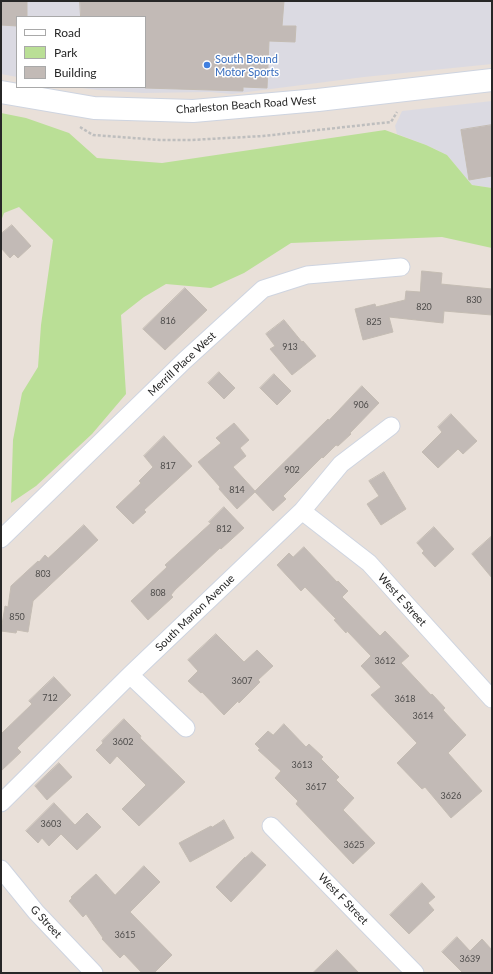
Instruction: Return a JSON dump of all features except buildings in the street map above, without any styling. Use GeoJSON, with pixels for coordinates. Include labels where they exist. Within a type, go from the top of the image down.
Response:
{"type":"FeatureCollection","features":[{"type":"Feature","properties":{"kind":"main road","name":"Charleston Beach Road West"},"geometry":{"type":"LineString","coordinates":[[1,92],[94,108],[193,111],[318,100],[492,80]]}},
{"type":"Feature","properties":{"kind":"street","name":"Merrill Place West"},"geometry":{"type":"LineString","coordinates":[[1,539],[184,361],[263,289],[306,275],[400,267]]}},
{"type":"Feature","properties":{"kind":"street","name":"South Marion Avenue"},"geometry":{"type":"LineString","coordinates":[[1,803],[130,675],[302,511],[341,464],[391,426]]}},
{"type":"Feature","properties":{"kind":"street","name":"West E Street"},"geometry":{"type":"LineString","coordinates":[[302,511],[369,563],[492,699]]}},
{"type":"Feature","properties":{"kind":"street"},"geometry":{"type":"LineString","coordinates":[[130,675],[186,728]]}},
{"type":"Feature","properties":{"kind":"street","name":"West F Street"},"geometry":{"type":"LineString","coordinates":[[271,826],[415,973]]}},
{"type":"Feature","properties":{"kind":"street","name":"G Street"},"geometry":{"type":"LineString","coordinates":[[1,869],[36,912],[94,973]]}},
{"type":"Feature","properties":{"kind":"shaded area"},"geometry":{"type":"Polygon","coordinates":[[[1,1],[492,1],[492,64],[364,77],[232,94],[210,92],[143,93],[98,90],[82,88],[146,88],[146,16],[16,16],[16,77],[1,74],[1,1]]]}},
{"type":"Feature","properties":{"kind":"shaded area"},"geometry":{"type":"Polygon","coordinates":[[[492,101],[492,188],[472,185],[447,155],[397,134],[395,126],[402,111],[492,101]]]}},
{"type":"Feature","properties":{"kind":"green space"},"geometry":{"type":"Polygon","coordinates":[[[1,113],[26,118],[69,133],[97,158],[162,163],[385,130],[426,145],[447,155],[472,185],[492,188],[492,248],[442,237],[291,243],[244,273],[211,288],[166,284],[144,297],[121,315],[126,394],[92,434],[36,486],[11,503],[13,440],[22,393],[38,367],[41,325],[53,240],[19,207],[4,213],[1,221],[1,113]]]}},
{"type":"Feature","properties":{"kind":"place","name":"South Bound Motor Sports"},"geometry":{"type":"Point","coordinates":[207,65]}}]}
